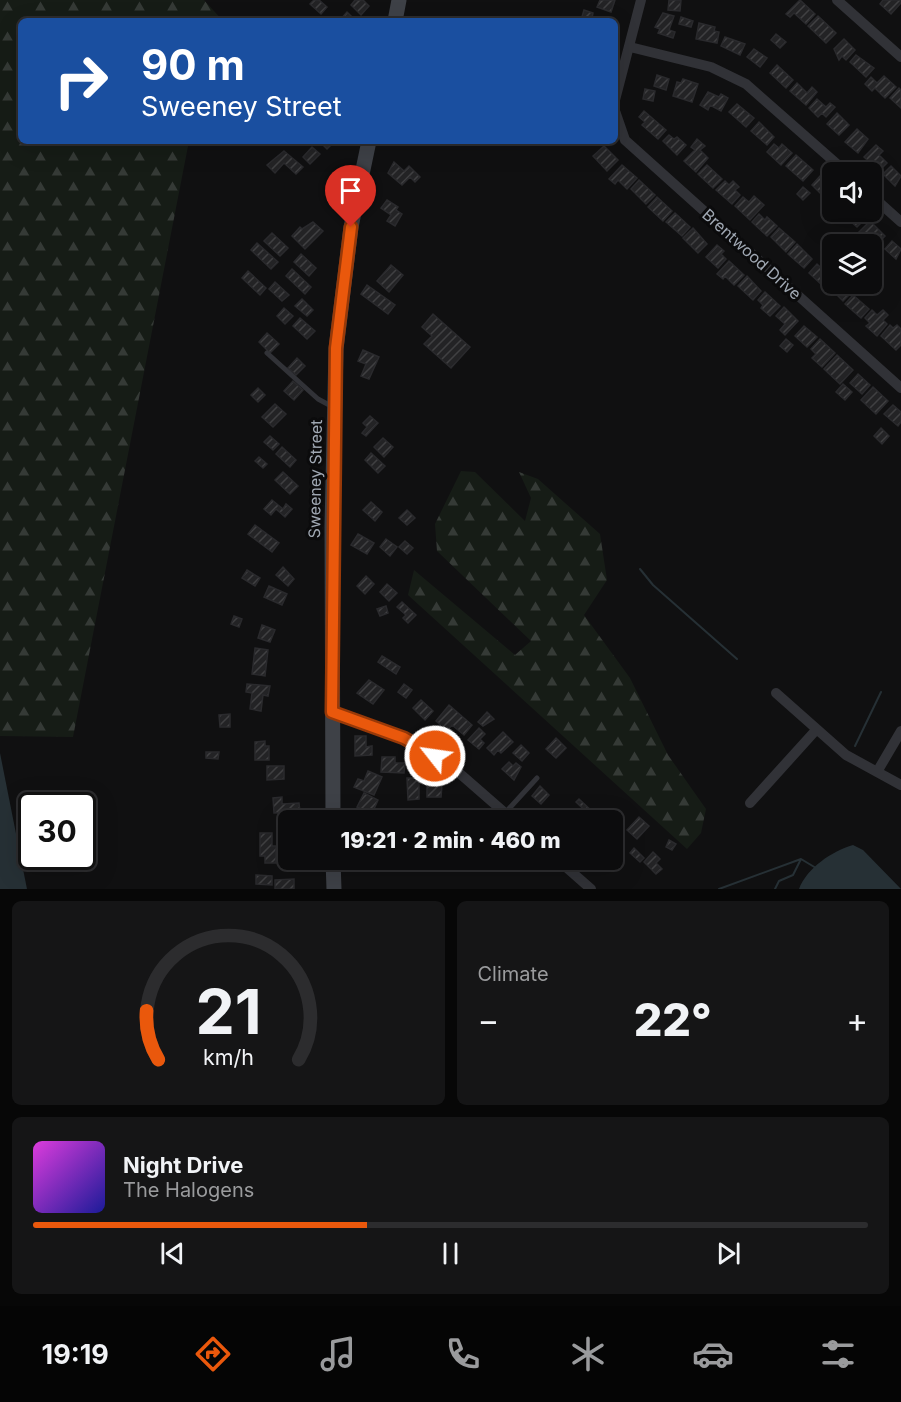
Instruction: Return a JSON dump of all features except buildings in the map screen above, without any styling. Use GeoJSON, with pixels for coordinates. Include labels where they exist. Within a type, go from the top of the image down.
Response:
{"type":"FeatureCollection","features":[{"type":"Feature","properties":{"kind":"street"},"geometry":{"type":"LineString","coordinates":[[396,18],[399,0]]}},
{"type":"Feature","properties":{"kind":"street"},"geometry":{"type":"LineString","coordinates":[[618,89],[641,0]]}},
{"type":"Feature","properties":{"kind":"street"},"geometry":{"type":"LineString","coordinates":[[837,0],[901,57]]}},
{"type":"Feature","properties":{"kind":"street"},"geometry":{"type":"LineString","coordinates":[[630,46],[711,67],[746,84],[835,162]]}},
{"type":"Feature","properties":{"kind":"street","name":"Brentwood Drive"},"geometry":{"type":"LineString","coordinates":[[618,120],[625,140],[901,388]]}},
{"type":"Feature","properties":{"kind":"street","name":"Sweeney Street"},"geometry":{"type":"LineString","coordinates":[[333,810],[336,348],[351,227],[368,144]]}},
{"type":"Feature","properties":{"kind":"street"},"geometry":{"type":"LineString","coordinates":[[882,205],[901,222]]}},
{"type":"Feature","properties":{"kind":"street"},"geometry":{"type":"LineString","coordinates":[[776,693],[846,755],[901,785]]}},
{"type":"Feature","properties":{"kind":"street"},"geometry":{"type":"LineString","coordinates":[[332,712],[404,738],[441,759],[501,810]]}},
{"type":"Feature","properties":{"kind":"street"},"geometry":{"type":"LineString","coordinates":[[750,803],[816,730]]}},
{"type":"Feature","properties":{"kind":"street"},"geometry":{"type":"LineString","coordinates":[[877,772],[901,731]]}},
{"type":"Feature","properties":{"kind":"street"},"geometry":{"type":"LineString","coordinates":[[333,870],[334,889]]}},
{"type":"Feature","properties":{"kind":"street"},"geometry":{"type":"LineString","coordinates":[[569,870],[591,889]]}},
{"type":"Feature","properties":{"kind":"lane"},"geometry":{"type":"LineString","coordinates":[[267,353],[318,399],[335,407]]}},
{"type":"Feature","properties":{"kind":"lane"},"geometry":{"type":"LineString","coordinates":[[514,810],[537,778]]}},
{"type":"Feature","properties":{"kind":"green space"},"geometry":{"type":"Polygon","coordinates":[[[0,0],[204,0],[220,18],[18,18],[18,144],[188,144],[73,737],[0,736],[0,0]]]}},
{"type":"Feature","properties":{"kind":"green space"},"geometry":{"type":"Polygon","coordinates":[[[461,471],[475,472],[525,521],[531,498],[519,472],[538,479],[600,534],[607,580],[584,615],[630,678],[668,755],[706,809],[701,833],[687,849],[408,595],[414,570],[515,655],[531,641],[437,551],[435,524],[461,471]]]}},
{"type":"Feature","properties":{"kind":"shaded area"},"geometry":{"type":"Polygon","coordinates":[[[0,753],[18,844],[18,870],[23,870],[27,889],[0,889],[0,753]]]}},
{"type":"Feature","properties":{"kind":"shaded area"},"geometry":{"type":"Polygon","coordinates":[[[853,845],[863,850],[901,889],[799,889],[808,874],[821,861],[853,845]]]}},
{"type":"Feature","properties":{"kind":"waterway"},"geometry":{"type":"LineString","coordinates":[[640,569],[653,585],[737,659]]}},
{"type":"Feature","properties":{"kind":"waterway"},"geometry":{"type":"LineString","coordinates":[[855,746],[881,692]]}},
{"type":"Feature","properties":{"kind":"waterway"},"geometry":{"type":"LineString","coordinates":[[801,859],[816,868]]}},
{"type":"Feature","properties":{"kind":"waterway"},"geometry":{"type":"LineString","coordinates":[[719,889],[801,859],[793,875],[779,881],[775,889]]}},
{"type":"Feature","properties":{"kind":"route"},"geometry":{"type":"LineString","coordinates":[[351,227],[336,348],[332,504],[332,712],[404,738],[435,756]]}}]}
